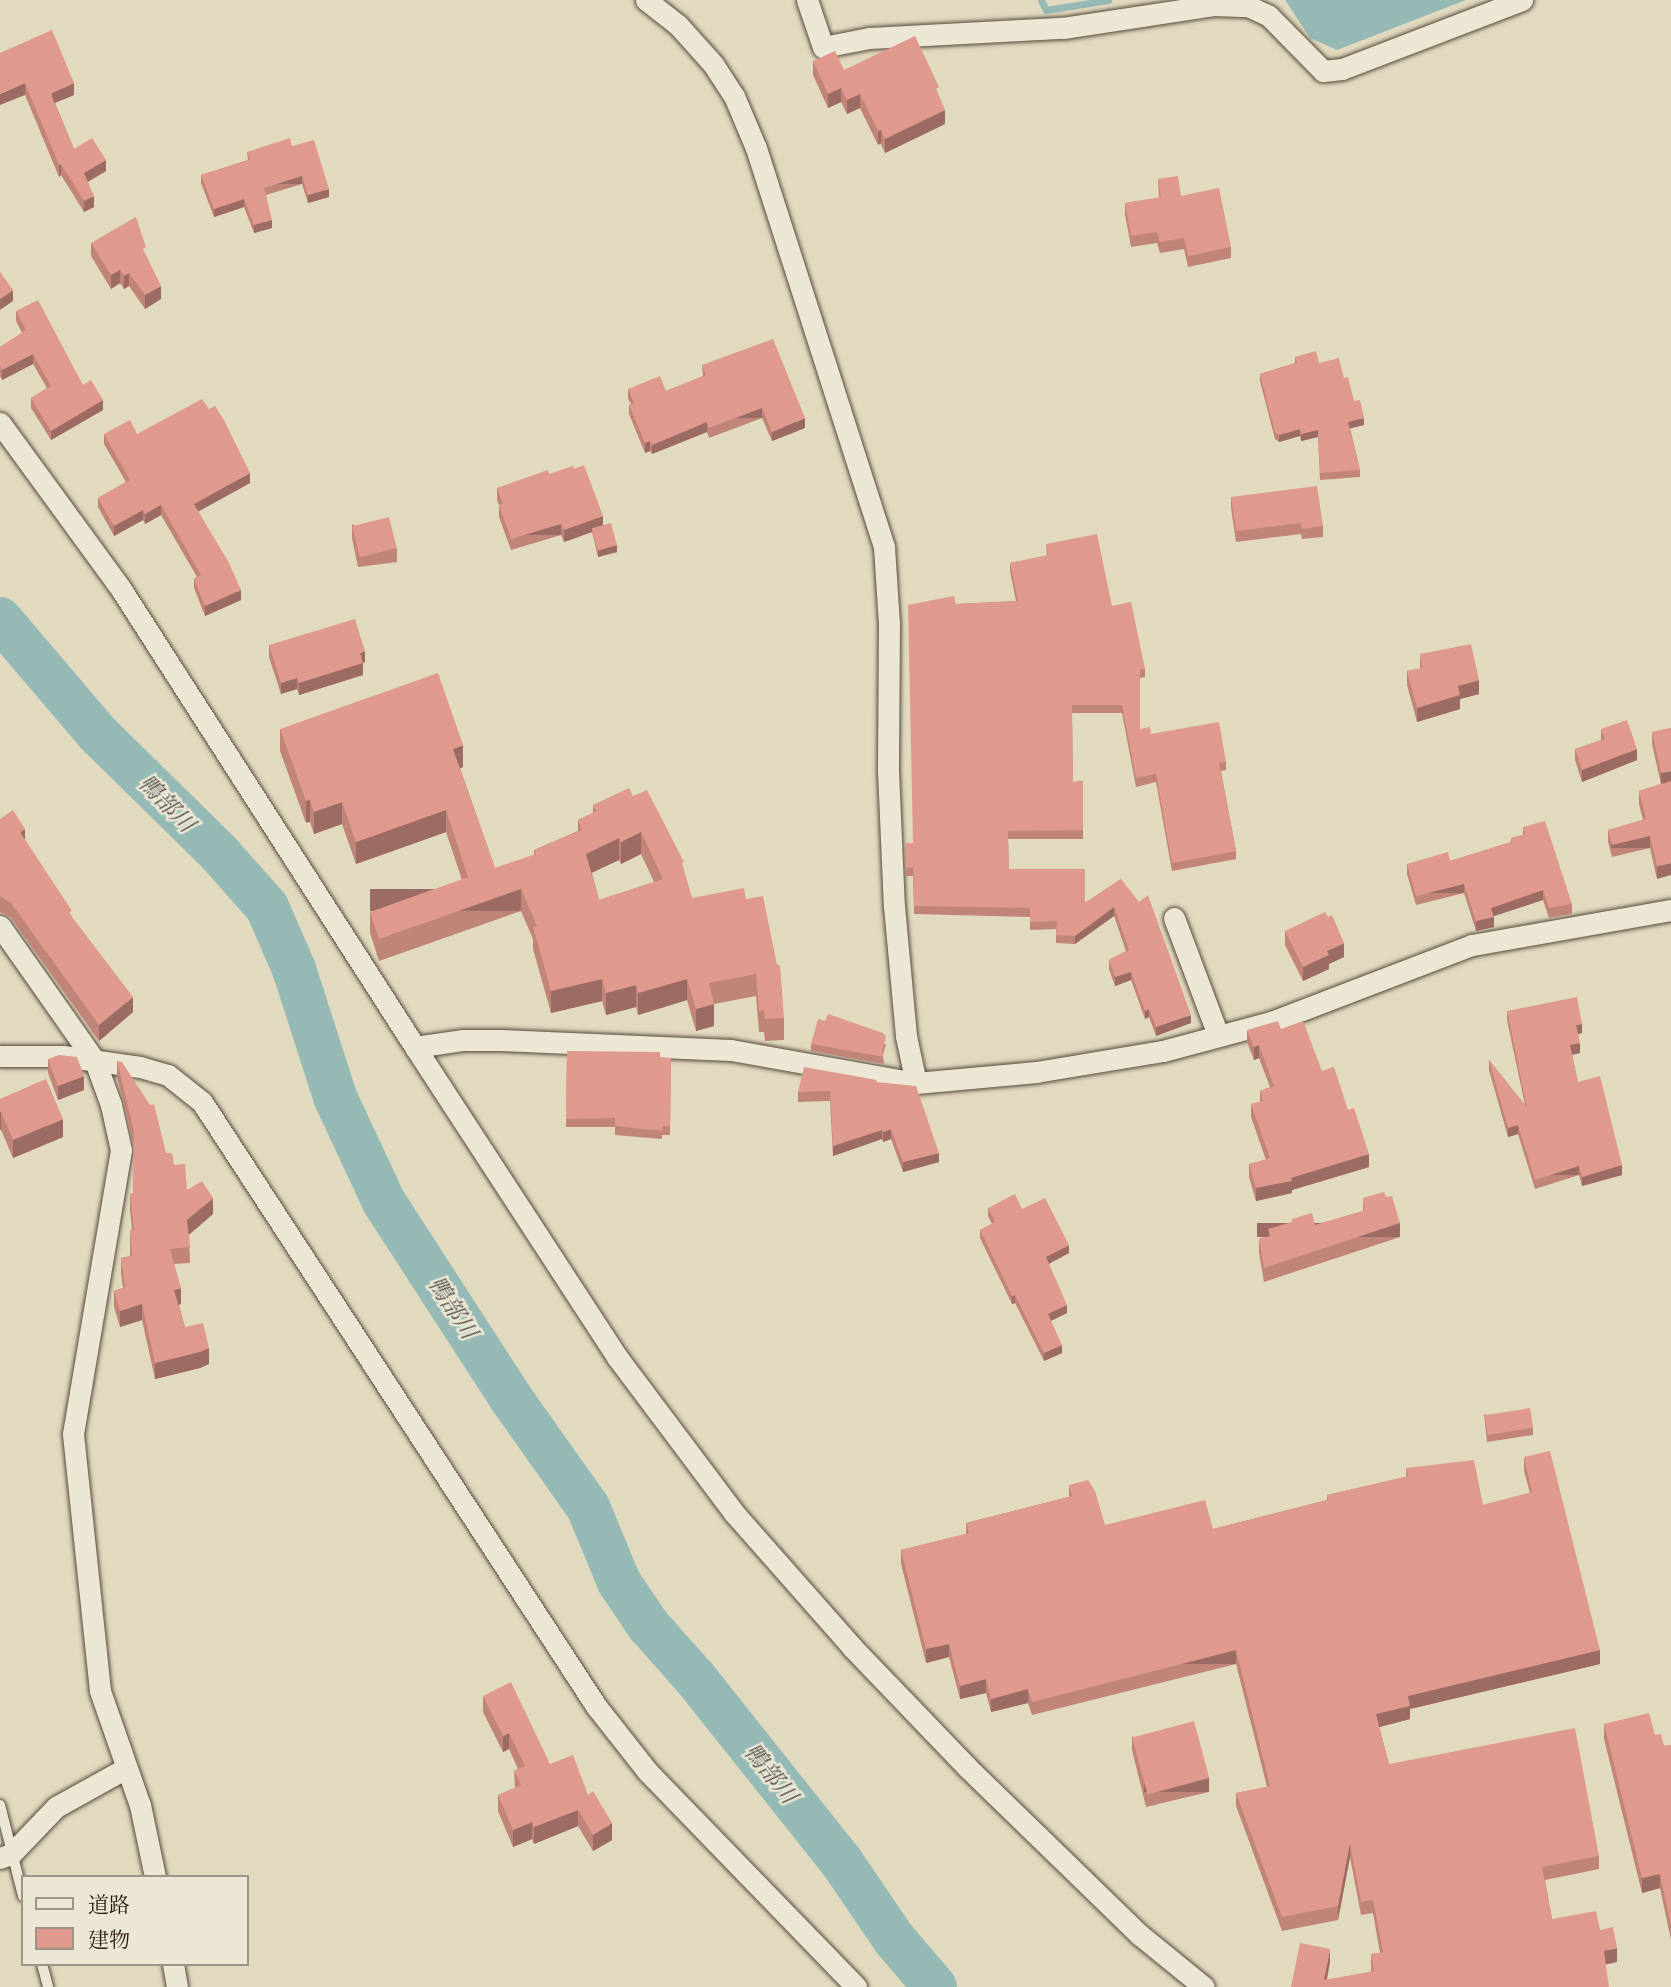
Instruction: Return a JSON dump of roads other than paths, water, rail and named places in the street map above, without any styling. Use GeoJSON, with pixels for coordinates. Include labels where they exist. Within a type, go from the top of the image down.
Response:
{"type":"FeatureCollection","features":[{"type":"Feature","properties":{"kind":"street"},"geometry":{"type":"LineString","coordinates":[[646,0],[678,25],[713,64],[734,96],[756,148],[884,547],[889,624],[888,771],[894,906],[906,1036],[916,1083]]}},
{"type":"Feature","properties":{"kind":"street"},"geometry":{"type":"LineString","coordinates":[[807,0],[822,47],[869,38],[1063,28],[1213,5],[1248,6],[1269,16],[1323,71],[1342,69],[1522,0]]}},
{"type":"Feature","properties":{"kind":"street"},"geometry":{"type":"LineString","coordinates":[[0,423],[119,586],[617,1357],[734,1513],[852,1647],[967,1767],[1140,1935],[1204,1987]]}},
{"type":"Feature","properties":{"kind":"street"},"geometry":{"type":"LineString","coordinates":[[415,1047],[463,1040],[500,1040],[731,1050],[916,1083],[1036,1072],[1163,1051],[1271,1022],[1472,945],[1671,910]]}},
{"type":"Feature","properties":{"kind":"street"},"geometry":{"type":"LineString","coordinates":[[1174,918],[1218,1035]]}},
{"type":"Feature","properties":{"kind":"street"},"geometry":{"type":"LineString","coordinates":[[0,926],[95,1061],[111,1105],[121,1150],[73,1434],[100,1691],[140,1805],[155,1875]]}},
{"type":"Feature","properties":{"kind":"street"},"geometry":{"type":"LineString","coordinates":[[0,1056],[64,1056],[140,1067],[168,1075],[202,1102],[596,1706],[648,1772],[856,1987]]}},
{"type":"Feature","properties":{"kind":"street"},"geometry":{"type":"LineString","coordinates":[[6,1856],[56,1807],[126,1768]]}},
{"type":"Feature","properties":{"kind":"street"},"geometry":{"type":"LineString","coordinates":[[173,1966],[177,1987]]}},
{"type":"Feature","properties":{"kind":"lane"},"geometry":{"type":"LineString","coordinates":[[0,1805],[6,1856],[21,1891]]}},
{"type":"Feature","properties":{"kind":"lane"},"geometry":{"type":"LineString","coordinates":[[43,1966],[48,1987]]}},
{"type":"Feature","properties":{"kind":"water"},"geometry":{"type":"Polygon","coordinates":[[[1285,0],[1466,0],[1337,50],[1310,38],[1285,0]]]}},
{"type":"Feature","properties":{"kind":"waterway"},"geometry":{"type":"LineString","coordinates":[[1041,0],[1046,10],[1108,0]]}},
{"type":"Feature","properties":{"kind":"waterway","name":"鴨部川"},"geometry":{"type":"LineString","coordinates":[[0,619],[98,734],[219,853],[267,907],[294,969],[335,1097],[384,1202],[510,1397],[588,1507],[619,1582],[648,1625],[696,1679],[841,1861],[894,1939],[935,1987]]}}]}
